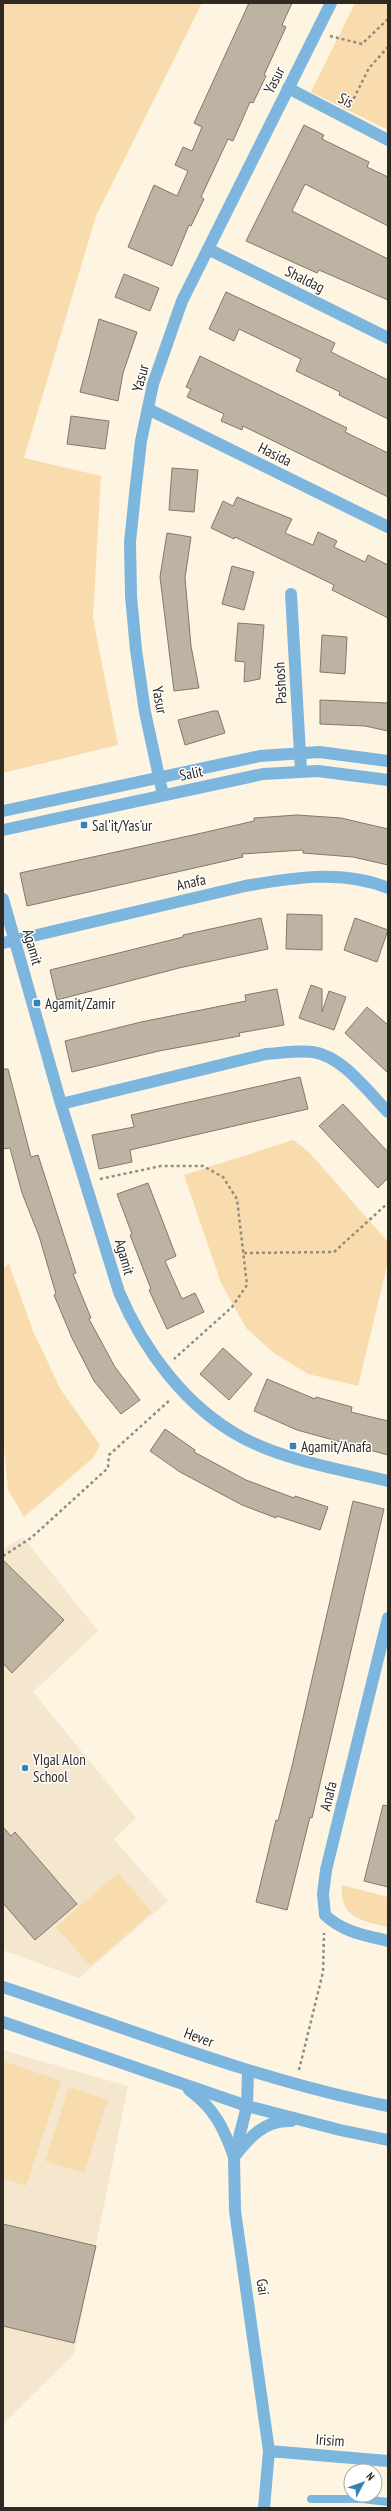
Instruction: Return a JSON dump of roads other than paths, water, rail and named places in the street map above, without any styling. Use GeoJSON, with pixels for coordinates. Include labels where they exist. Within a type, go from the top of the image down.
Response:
{"type":"FeatureCollection","features":[{"type":"Feature","properties":{"kind":"street","name":"Yasur"},"geometry":{"type":"LineString","coordinates":[[163,795],[145,712],[131,596],[130,542],[141,440],[153,384],[182,301],[331,3]]}},
{"type":"Feature","properties":{"kind":"street","name":"Sis"},"geometry":{"type":"LineString","coordinates":[[288,88],[388,140]]}},
{"type":"Feature","properties":{"kind":"street","name":"Shaldag"},"geometry":{"type":"LineString","coordinates":[[208,249],[388,338]]}},
{"type":"Feature","properties":{"kind":"street","name":"Hasida"},"geometry":{"type":"LineString","coordinates":[[148,409],[388,527]]}},
{"type":"Feature","properties":{"kind":"street","name":"Pashosh"},"geometry":{"type":"LineString","coordinates":[[291,594],[301,771]]}},
{"type":"Feature","properties":{"kind":"street","name":"Salit"},"geometry":{"type":"LineString","coordinates":[[3,811],[260,756],[300,752],[355,755],[388,761]]}},
{"type":"Feature","properties":{"kind":"street","name":"Salit"},"geometry":{"type":"LineString","coordinates":[[3,830],[262,774],[301,771],[352,774],[388,780]]}},
{"type":"Feature","properties":{"kind":"street","name":"Anafa"},"geometry":{"type":"LineString","coordinates":[[3,943],[245,886],[286,879],[321,876],[352,879],[388,888]]}},
{"type":"Feature","properties":{"kind":"street","name":"Agamit"},"geometry":{"type":"LineString","coordinates":[[3,899],[61,1104],[119,1292],[140,1335],[163,1368],[182,1390],[219,1424],[243,1438],[270,1449],[304,1460],[388,1481]]}},
{"type":"Feature","properties":{"kind":"street"},"geometry":{"type":"LineString","coordinates":[[61,1104],[266,1054],[314,1052],[334,1060],[388,1112]]}},
{"type":"Feature","properties":{"kind":"street","name":"Anafa"},"geometry":{"type":"LineString","coordinates":[[388,1618],[326,1870],[323,1894],[325,1915],[335,1925],[353,1933],[388,1941]]}},
{"type":"Feature","properties":{"kind":"street","name":"Hever"},"geometry":{"type":"LineString","coordinates":[[3,1987],[248,2072],[388,2106]]}},
{"type":"Feature","properties":{"kind":"street"},"geometry":{"type":"LineString","coordinates":[[3,2022],[247,2106],[388,2140]]}},
{"type":"Feature","properties":{"kind":"street","name":"Gai"},"geometry":{"type":"LineString","coordinates":[[248,2072],[247,2106],[234,2157],[236,2211],[269,2451],[264,2508]]}},
{"type":"Feature","properties":{"kind":"street"},"geometry":{"type":"LineString","coordinates":[[178,2082],[206,2102],[218,2120],[234,2157],[249,2139],[264,2126],[280,2121],[305,2121]]}},
{"type":"Feature","properties":{"kind":"street","name":"Irisim"},"geometry":{"type":"LineString","coordinates":[[269,2451],[388,2461]]}},
{"type":"Feature","properties":{"kind":"lane"},"geometry":{"type":"LineString","coordinates":[[311,2499],[362,2499],[388,2502]]}},
{"type":"Feature","properties":{"kind":"place","name":"Sal'it/Yas'ur"},"geometry":{"type":"Point","coordinates":[84,825]}},
{"type":"Feature","properties":{"kind":"place","name":"Agamit/Zamir"},"geometry":{"type":"Point","coordinates":[37,1003]}},
{"type":"Feature","properties":{"kind":"place","name":"Agamit/Anafa"},"geometry":{"type":"Point","coordinates":[293,1446]}},
{"type":"Feature","properties":{"kind":"place","name":"YIgal Alon School"},"geometry":{"type":"Point","coordinates":[25,1768]}}]}
